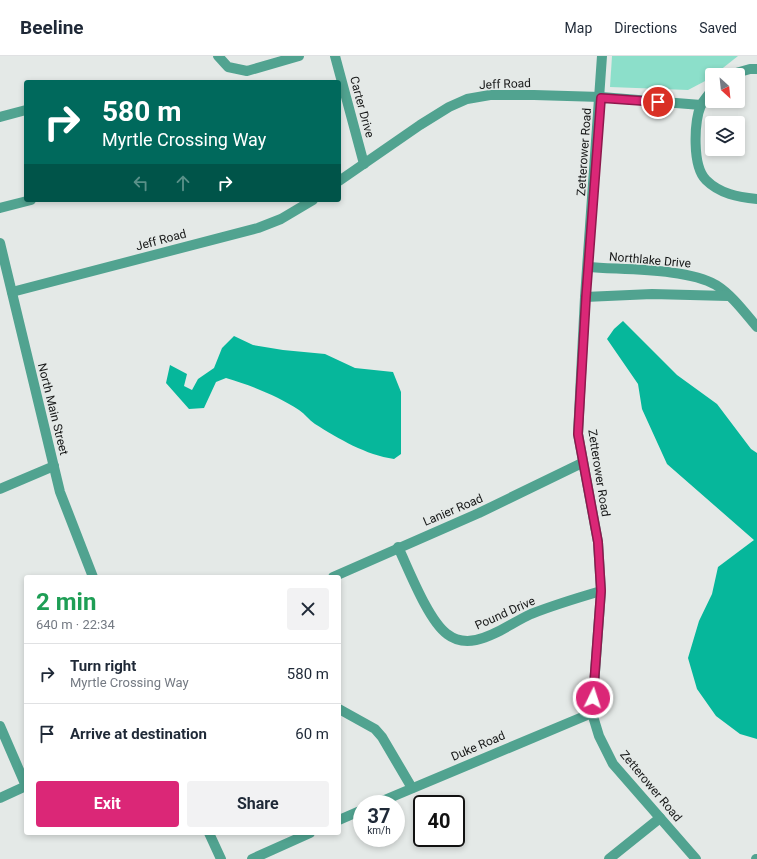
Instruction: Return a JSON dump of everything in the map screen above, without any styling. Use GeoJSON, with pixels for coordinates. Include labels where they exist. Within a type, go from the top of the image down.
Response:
{"type":"FeatureCollection","features":[{"type":"Feature","properties":{"kind":"street"},"geometry":{"type":"LineString","coordinates":[[218,56],[228,67],[247,71],[299,56]]}},
{"type":"Feature","properties":{"kind":"street","name":"Carter Drive"},"geometry":{"type":"LineString","coordinates":[[335,56],[364,164]]}},
{"type":"Feature","properties":{"kind":"street","name":"Zetterower Road"},"geometry":{"type":"LineString","coordinates":[[602,56],[601,98],[588,267],[578,434],[582,463],[598,542],[601,591],[592,713],[601,741],[613,764],[696,859]]}},
{"type":"Feature","properties":{"kind":"street"},"geometry":{"type":"LineString","coordinates":[[745,70],[757,69]]}},
{"type":"Feature","properties":{"kind":"street","name":"Jeff Road"},"geometry":{"type":"LineString","coordinates":[[341,180],[420,124],[449,107],[467,99],[490,95],[601,98],[701,105]]}},
{"type":"Feature","properties":{"kind":"street"},"geometry":{"type":"LineString","coordinates":[[705,100],[701,105],[695,142],[697,158],[705,179],[716,188],[732,196],[757,199]]}},
{"type":"Feature","properties":{"kind":"street"},"geometry":{"type":"LineString","coordinates":[[0,117],[24,111]]}},
{"type":"Feature","properties":{"kind":"street"},"geometry":{"type":"LineString","coordinates":[[0,208],[24,202]]}},
{"type":"Feature","properties":{"kind":"street","name":"Jeff Road"},"geometry":{"type":"LineString","coordinates":[[12,292],[258,228],[281,219],[310,202]]}},
{"type":"Feature","properties":{"kind":"street","name":"North Main Street"},"geometry":{"type":"LineString","coordinates":[[0,243],[60,492],[91,575]]}},
{"type":"Feature","properties":{"kind":"street","name":"Northlake Drive"},"geometry":{"type":"LineString","coordinates":[[588,267],[681,273],[704,279],[717,286],[757,327]]}},
{"type":"Feature","properties":{"kind":"street"},"geometry":{"type":"LineString","coordinates":[[586,297],[652,294],[728,296]]}},
{"type":"Feature","properties":{"kind":"street","name":"Lanier Road"},"geometry":{"type":"LineString","coordinates":[[337,575],[398,547],[479,514],[582,463]]}},
{"type":"Feature","properties":{"kind":"street"},"geometry":{"type":"LineString","coordinates":[[0,489],[54,466]]}},
{"type":"Feature","properties":{"kind":"street","name":"Pound Drive"},"geometry":{"type":"LineString","coordinates":[[398,547],[433,618],[447,634],[456,639],[466,641],[486,637],[533,614],[601,591]]}},
{"type":"Feature","properties":{"kind":"street"},"geometry":{"type":"LineString","coordinates":[[341,710],[375,729],[382,737],[412,788]]}},
{"type":"Feature","properties":{"kind":"street","name":"Duke Road"},"geometry":{"type":"LineString","coordinates":[[396,795],[592,713]]}},
{"type":"Feature","properties":{"kind":"street"},"geometry":{"type":"LineString","coordinates":[[0,726],[24,781]]}},
{"type":"Feature","properties":{"kind":"street"},"geometry":{"type":"LineString","coordinates":[[0,798],[24,787]]}},
{"type":"Feature","properties":{"kind":"street"},"geometry":{"type":"LineString","coordinates":[[341,819],[353,814]]}},
{"type":"Feature","properties":{"kind":"street"},"geometry":{"type":"LineString","coordinates":[[609,859],[660,818]]}},
{"type":"Feature","properties":{"kind":"street"},"geometry":{"type":"LineString","coordinates":[[210,835],[221,859]]}},
{"type":"Feature","properties":{"kind":"street"},"geometry":{"type":"LineString","coordinates":[[252,859],[306,835]]}},
{"type":"Feature","properties":{"kind":"shaded area"},"geometry":{"type":"Polygon","coordinates":[[[612,56],[738,56],[723,68],[705,68],[705,81],[688,90],[610,87],[612,56]]]}},
{"type":"Feature","properties":{"kind":"shaded area"},"geometry":{"type":"Polygon","coordinates":[[[623,321],[677,375],[717,404],[751,449],[757,453],[757,739],[740,734],[716,716],[697,689],[688,658],[699,621],[712,594],[718,567],[754,540],[667,464],[642,409],[638,384],[607,339],[614,329],[623,321]]]}},
{"type":"Feature","properties":{"kind":"shaded area"},"geometry":{"type":"Polygon","coordinates":[[[234,336],[253,345],[283,350],[325,354],[355,368],[393,372],[401,392],[401,454],[394,459],[363,450],[343,441],[315,424],[299,410],[282,400],[226,378],[216,382],[204,408],[189,409],[166,383],[170,365],[187,374],[184,386],[192,390],[198,379],[214,368],[222,348],[234,336]]]}},
{"type":"Feature","properties":{"kind":"route"},"geometry":{"type":"LineString","coordinates":[[593,698],[601,591],[598,542],[582,463],[578,434],[588,267],[601,98],[658,102]]}}]}
